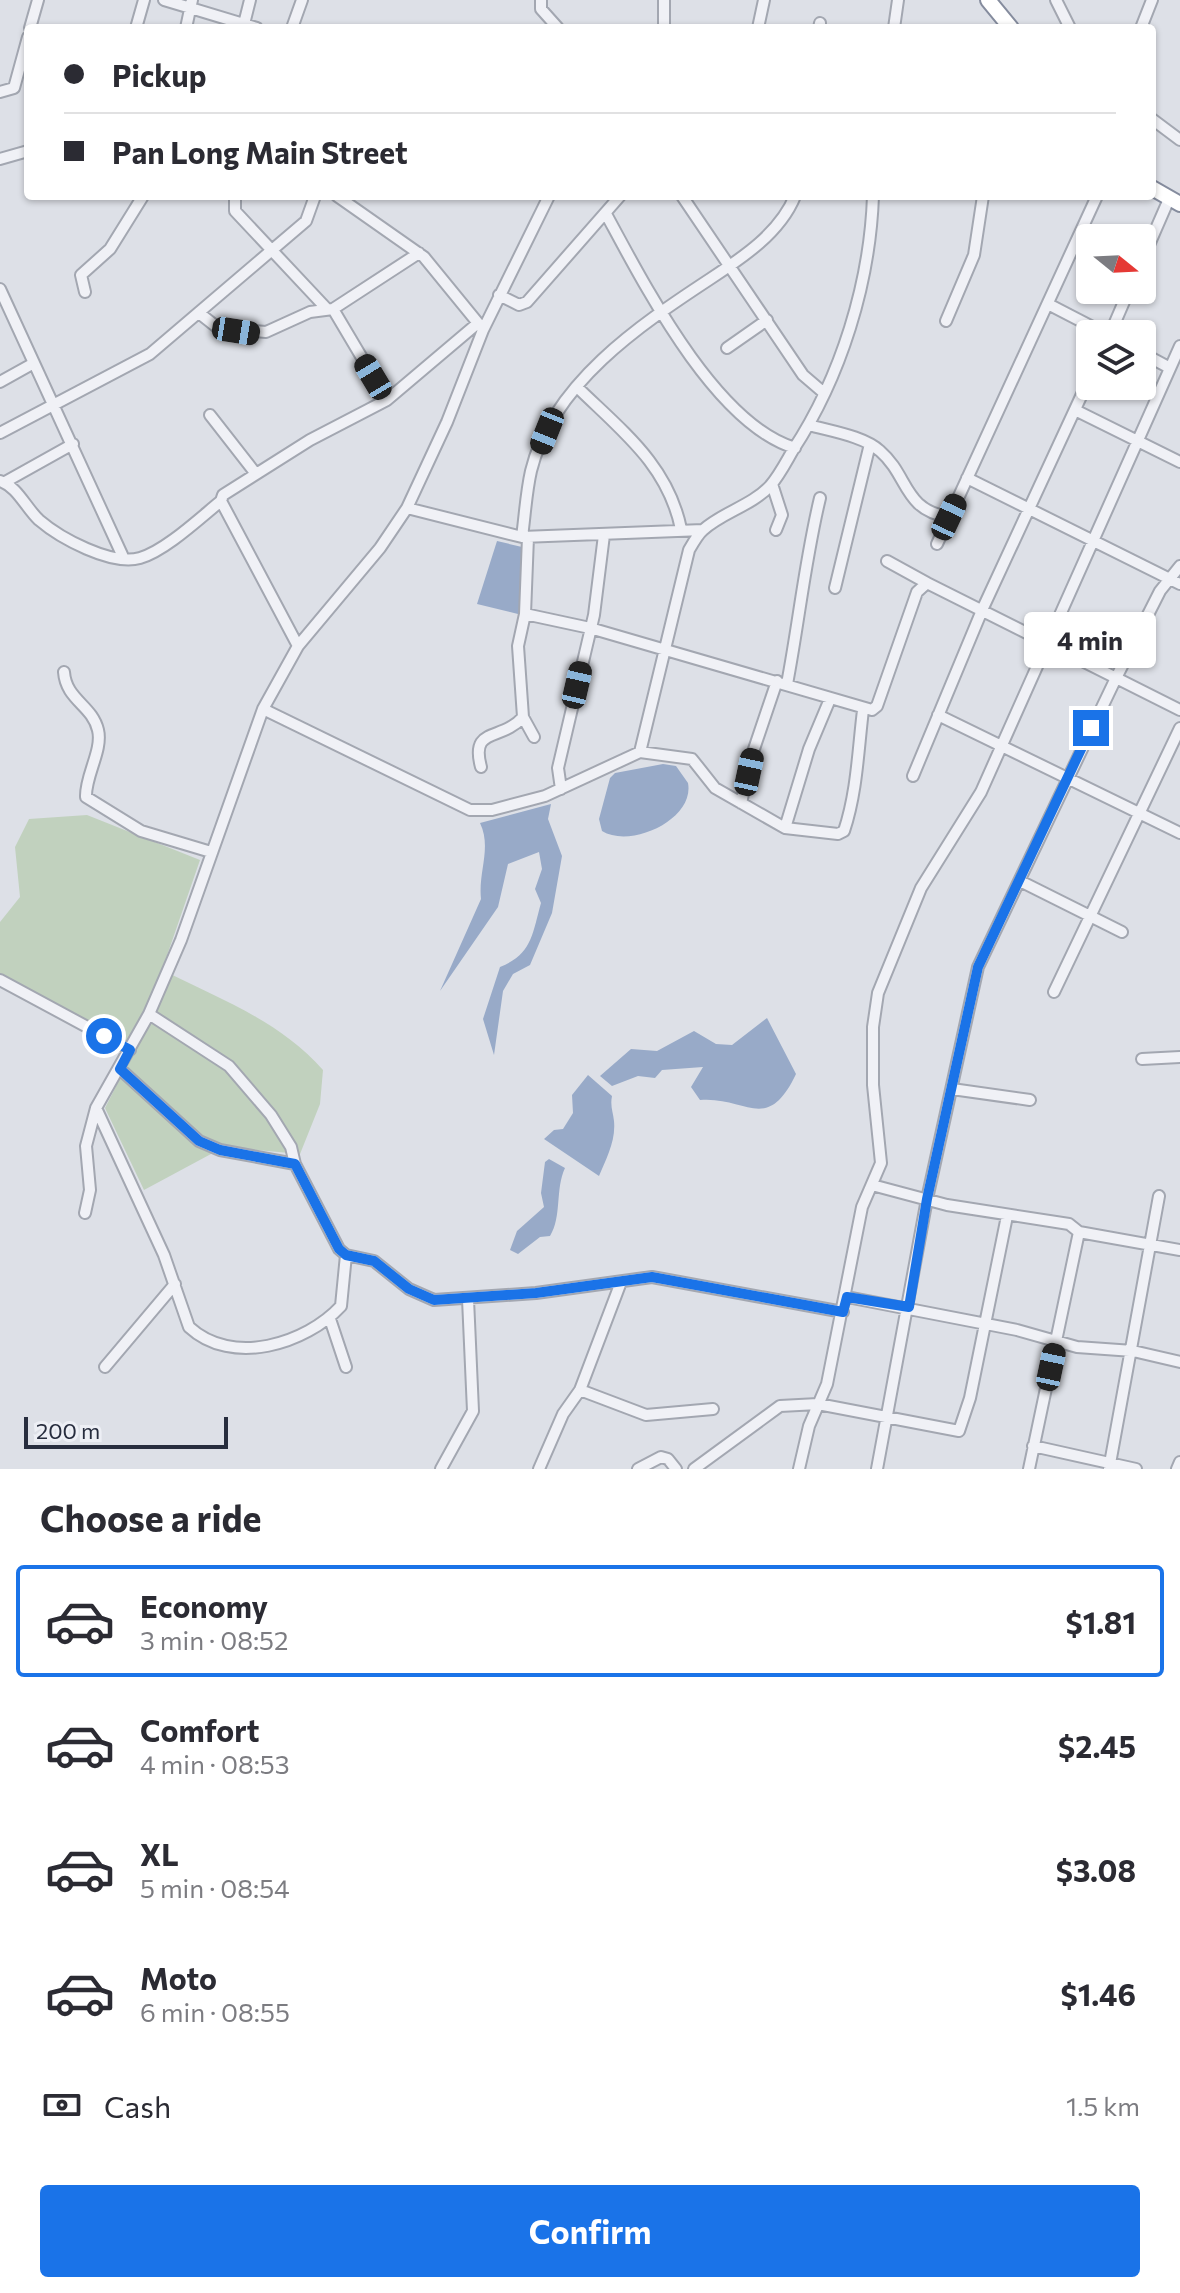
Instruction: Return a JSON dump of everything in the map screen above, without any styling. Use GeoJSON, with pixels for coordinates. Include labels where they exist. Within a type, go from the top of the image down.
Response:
{"type":"FeatureCollection","features":[{"type":"Feature","properties":{"kind":"highway"},"geometry":{"type":"LineString","coordinates":[[988,0],[1008,24]]}},
{"type":"Feature","properties":{"kind":"highway"},"geometry":{"type":"LineString","coordinates":[[1156,190],[1175,201]]}},
{"type":"Feature","properties":{"kind":"street"},"geometry":{"type":"LineString","coordinates":[[31,24],[38,0]]}},
{"type":"Feature","properties":{"kind":"street"},"geometry":{"type":"LineString","coordinates":[[137,24],[144,0]]}},
{"type":"Feature","properties":{"kind":"street"},"geometry":{"type":"LineString","coordinates":[[164,0],[191,4],[239,24]]}},
{"type":"Feature","properties":{"kind":"street"},"geometry":{"type":"LineString","coordinates":[[244,24],[250,0]]}},
{"type":"Feature","properties":{"kind":"street"},"geometry":{"type":"LineString","coordinates":[[293,24],[302,0]]}},
{"type":"Feature","properties":{"kind":"street"},"geometry":{"type":"LineString","coordinates":[[541,0],[541,9],[554,24]]}},
{"type":"Feature","properties":{"kind":"street"},"geometry":{"type":"LineString","coordinates":[[664,0],[664,24]]}},
{"type":"Feature","properties":{"kind":"street"},"geometry":{"type":"LineString","coordinates":[[759,24],[764,0]]}},
{"type":"Feature","properties":{"kind":"street"},"geometry":{"type":"LineString","coordinates":[[895,24],[898,0]]}},
{"type":"Feature","properties":{"kind":"street"},"geometry":{"type":"LineString","coordinates":[[1056,0],[1068,24]]}},
{"type":"Feature","properties":{"kind":"street"},"geometry":{"type":"LineString","coordinates":[[1143,24],[1152,0]]}},
{"type":"Feature","properties":{"kind":"street"},"geometry":{"type":"LineString","coordinates":[[187,24],[191,4]]}},
{"type":"Feature","properties":{"kind":"street"},"geometry":{"type":"LineString","coordinates":[[0,92],[14,88],[24,52]]}},
{"type":"Feature","properties":{"kind":"street"},"geometry":{"type":"LineString","coordinates":[[1156,122],[1180,140]]}},
{"type":"Feature","properties":{"kind":"street"},"geometry":{"type":"LineString","coordinates":[[0,159],[24,152]]}},
{"type":"Feature","properties":{"kind":"street"},"geometry":{"type":"LineString","coordinates":[[85,292],[81,275],[110,249],[141,200]]}},
{"type":"Feature","properties":{"kind":"street"},"geometry":{"type":"LineString","coordinates":[[235,200],[235,211],[329,308],[387,400]]}},
{"type":"Feature","properties":{"kind":"street"},"geometry":{"type":"LineString","coordinates":[[0,433],[150,354],[306,221],[314,200]]}},
{"type":"Feature","properties":{"kind":"street"},"geometry":{"type":"LineString","coordinates":[[343,200],[419,253],[481,326]]}},
{"type":"Feature","properties":{"kind":"street"},"geometry":{"type":"LineString","coordinates":[[85,1213],[90,1190],[86,1146],[96,1108],[149,1014],[181,940],[263,709],[298,646],[380,548],[407,508],[447,422],[481,326],[547,200]]}},
{"type":"Feature","properties":{"kind":"street"},"geometry":{"type":"LineString","coordinates":[[499,295],[519,305],[527,302],[617,200]]}},
{"type":"Feature","properties":{"kind":"street"},"geometry":{"type":"LineString","coordinates":[[685,200],[803,375],[824,393]]}},
{"type":"Feature","properties":{"kind":"street"},"geometry":{"type":"LineString","coordinates":[[534,737],[523,717],[518,646],[525,614],[525,537],[531,469],[547,431],[577,387],[632,332],[727,267],[781,224],[793,200]]}},
{"type":"Feature","properties":{"kind":"street"},"geometry":{"type":"LineString","coordinates":[[640,752],[689,550],[703,530],[737,511],[772,484],[809,425],[824,393],[860,288],[872,228],[873,200]]}},
{"type":"Feature","properties":{"kind":"street"},"geometry":{"type":"LineString","coordinates":[[946,321],[974,255],[982,200]]}},
{"type":"Feature","properties":{"kind":"street"},"geometry":{"type":"LineString","coordinates":[[937,544],[1095,200]]}},
{"type":"Feature","properties":{"kind":"street"},"geometry":{"type":"LineString","coordinates":[[1156,236],[1175,201]]}},
{"type":"Feature","properties":{"kind":"street"},"geometry":{"type":"LineString","coordinates":[[606,214],[660,312],[701,372],[775,442],[795,448]]}},
{"type":"Feature","properties":{"kind":"street"},"geometry":{"type":"LineString","coordinates":[[199,313],[218,328],[254,334],[329,308],[419,253]]}},
{"type":"Feature","properties":{"kind":"street"},"geometry":{"type":"LineString","coordinates":[[0,289],[124,559]]}},
{"type":"Feature","properties":{"kind":"street"},"geometry":{"type":"LineString","coordinates":[[1048,304],[1080,320]]}},
{"type":"Feature","properties":{"kind":"street"},"geometry":{"type":"LineString","coordinates":[[727,348],[767,320]]}},
{"type":"Feature","properties":{"kind":"street"},"geometry":{"type":"LineString","coordinates":[[73,444],[2,482],[38,519],[70,543],[124,559],[141,558],[221,501],[223,495],[310,440],[387,400],[481,326]]}},
{"type":"Feature","properties":{"kind":"street"},"geometry":{"type":"LineString","coordinates":[[799,1469],[827,1384],[847,1297],[862,1207],[882,1150],[873,1085],[873,1027],[878,993],[921,888],[981,792],[1180,346]]}},
{"type":"Feature","properties":{"kind":"street"},"geometry":{"type":"LineString","coordinates":[[1156,360],[1170,368]]}},
{"type":"Feature","properties":{"kind":"street"},"geometry":{"type":"LineString","coordinates":[[0,382],[34,363]]}},
{"type":"Feature","properties":{"kind":"street"},"geometry":{"type":"LineString","coordinates":[[577,387],[639,447],[668,484],[681,529]]}},
{"type":"Feature","properties":{"kind":"street"},"geometry":{"type":"LineString","coordinates":[[913,776],[983,608],[1080,400]]}},
{"type":"Feature","properties":{"kind":"street"},"geometry":{"type":"LineString","coordinates":[[1075,410],[1180,462]]}},
{"type":"Feature","properties":{"kind":"street"},"geometry":{"type":"LineString","coordinates":[[210,415],[256,474]]}},
{"type":"Feature","properties":{"kind":"street"},"geometry":{"type":"LineString","coordinates":[[809,425],[870,444],[883,453],[928,514],[949,517]]}},
{"type":"Feature","properties":{"kind":"street"},"geometry":{"type":"LineString","coordinates":[[835,588],[870,444]]}},
{"type":"Feature","properties":{"kind":"street"},"geometry":{"type":"LineString","coordinates":[[967,478],[1180,584]]}},
{"type":"Feature","properties":{"kind":"street"},"geometry":{"type":"LineString","coordinates":[[772,484],[782,515],[776,530]]}},
{"type":"Feature","properties":{"kind":"street"},"geometry":{"type":"LineString","coordinates":[[741,803],[782,682],[805,590],[804,561],[820,498]]}},
{"type":"Feature","properties":{"kind":"street"},"geometry":{"type":"LineString","coordinates":[[221,501],[298,646]]}},
{"type":"Feature","properties":{"kind":"street"},"geometry":{"type":"LineString","coordinates":[[407,508],[525,537],[703,530]]}},
{"type":"Feature","properties":{"kind":"street"},"geometry":{"type":"LineString","coordinates":[[561,789],[558,768],[590,628],[604,535]]}},
{"type":"Feature","properties":{"kind":"street"},"geometry":{"type":"LineString","coordinates":[[887,561],[1180,710]]}},
{"type":"Feature","properties":{"kind":"street"},"geometry":{"type":"LineString","coordinates":[[877,1469],[927,1199],[978,967],[1116,678],[1169,578],[1180,566]]}},
{"type":"Feature","properties":{"kind":"street"},"geometry":{"type":"LineString","coordinates":[[525,614],[590,628],[665,652],[782,682],[863,710],[875,710],[917,592],[927,583]]}},
{"type":"Feature","properties":{"kind":"street"},"geometry":{"type":"LineString","coordinates":[[64,672],[68,693],[95,722],[99,733],[86,797],[141,831],[211,852]]}},
{"type":"Feature","properties":{"kind":"street"},"geometry":{"type":"LineString","coordinates":[[785,828],[809,749],[830,699]]}},
{"type":"Feature","properties":{"kind":"street"},"geometry":{"type":"LineString","coordinates":[[263,709],[470,810],[492,810],[561,789],[640,752],[692,759],[715,788],[785,828],[838,834],[844,831],[855,796],[854,769],[863,710]]}},
{"type":"Feature","properties":{"kind":"street"},"geometry":{"type":"LineString","coordinates":[[938,715],[1180,833]]}},
{"type":"Feature","properties":{"kind":"street"},"geometry":{"type":"LineString","coordinates":[[481,767],[477,752],[480,742],[489,735],[513,729],[523,717]]}},
{"type":"Feature","properties":{"kind":"street"},"geometry":{"type":"LineString","coordinates":[[1054,992],[1180,728]]}},
{"type":"Feature","properties":{"kind":"street"},"geometry":{"type":"LineString","coordinates":[[1020,881],[1122,932]]}},
{"type":"Feature","properties":{"kind":"street"},"geometry":{"type":"LineString","coordinates":[[0,980],[130,1050]]}},
{"type":"Feature","properties":{"kind":"street"},"geometry":{"type":"LineString","coordinates":[[149,1014],[229,1066],[271,1115],[291,1147],[295,1164],[339,1249],[346,1255],[374,1261],[409,1289],[426,1298],[468,1299],[652,1277],[843,1312]]}},
{"type":"Feature","properties":{"kind":"street"},"geometry":{"type":"LineString","coordinates":[[1142,1059],[1180,1057]]}},
{"type":"Feature","properties":{"kind":"street"},"geometry":{"type":"LineString","coordinates":[[120,1069],[199,1141],[220,1150],[295,1164]]}},
{"type":"Feature","properties":{"kind":"street"},"geometry":{"type":"LineString","coordinates":[[952,1089],[1030,1100]]}},
{"type":"Feature","properties":{"kind":"street"},"geometry":{"type":"LineString","coordinates":[[96,1108],[175,1284],[189,1327],[206,1338],[240,1347],[269,1347],[319,1327],[341,1306],[346,1255]]}},
{"type":"Feature","properties":{"kind":"street"},"geometry":{"type":"LineString","coordinates":[[872,1185],[1007,1216],[1069,1224],[1079,1232],[1180,1250]]}},
{"type":"Feature","properties":{"kind":"street"},"geometry":{"type":"LineString","coordinates":[[1110,1465],[1159,1196]]}},
{"type":"Feature","properties":{"kind":"street"},"geometry":{"type":"LineString","coordinates":[[694,1469],[780,1406],[818,1404],[959,1431],[964,1426],[1007,1216]]}},
{"type":"Feature","properties":{"kind":"street"},"geometry":{"type":"LineString","coordinates":[[1029,1469],[1079,1232]]}},
{"type":"Feature","properties":{"kind":"street"},"geometry":{"type":"LineString","coordinates":[[539,1469],[563,1414],[580,1390],[621,1282]]}},
{"type":"Feature","properties":{"kind":"street"},"geometry":{"type":"LineString","coordinates":[[105,1367],[175,1284]]}},
{"type":"Feature","properties":{"kind":"street"},"geometry":{"type":"LineString","coordinates":[[847,1297],[909,1307],[1077,1347],[1133,1351],[1180,1362]]}},
{"type":"Feature","properties":{"kind":"street"},"geometry":{"type":"LineString","coordinates":[[441,1469],[473,1411],[468,1299]]}},
{"type":"Feature","properties":{"kind":"street"},"geometry":{"type":"LineString","coordinates":[[330,1319],[346,1367]]}},
{"type":"Feature","properties":{"kind":"street"},"geometry":{"type":"LineString","coordinates":[[580,1390],[646,1415],[713,1409]]}},
{"type":"Feature","properties":{"kind":"street"},"geometry":{"type":"LineString","coordinates":[[1033,1446],[1136,1469]]}},
{"type":"Feature","properties":{"kind":"street"},"geometry":{"type":"LineString","coordinates":[[638,1469],[661,1457],[668,1459],[676,1469]]}},
{"type":"Feature","properties":{"kind":"street"},"geometry":{"type":"LineString","coordinates":[[1177,1469],[1180,1462]]}},
{"type":"Feature","properties":{"kind":"green space"},"geometry":{"type":"Polygon","coordinates":[[[87,815],[200,860],[162,970],[268,1024],[323,1070],[320,1104],[300,1154],[224,1147],[144,1190],[105,1108],[135,1049],[0,980],[0,922],[20,897],[15,847],[29,819],[87,815]]]}},
{"type":"Feature","properties":{"kind":"water"},"geometry":{"type":"Polygon","coordinates":[[[497,541],[522,547],[522,615],[477,604],[497,541]]]}},
{"type":"Feature","properties":{"kind":"water"},"geometry":{"type":"Polygon","coordinates":[[[663,764],[676,766],[688,783],[688,796],[672,819],[644,833],[629,836],[614,836],[602,831],[599,819],[610,778],[615,773],[663,764]]]}},
{"type":"Feature","properties":{"kind":"water"},"geometry":{"type":"Polygon","coordinates":[[[551,804],[548,819],[562,856],[552,913],[530,965],[513,974],[503,991],[494,1055],[483,1019],[500,967],[519,956],[533,934],[541,903],[535,889],[542,869],[539,852],[508,864],[498,907],[440,991],[481,899],[485,842],[480,823],[551,804]]]}},
{"type":"Feature","properties":{"kind":"water"},"geometry":{"type":"Polygon","coordinates":[[[767,1018],[796,1074],[775,1103],[765,1108],[700,1100],[691,1087],[703,1067],[662,1070],[655,1078],[638,1076],[612,1086],[600,1076],[631,1049],[657,1051],[694,1031],[716,1044],[732,1045],[767,1018]]]}},
{"type":"Feature","properties":{"kind":"water"},"geometry":{"type":"Polygon","coordinates":[[[588,1075],[612,1096],[613,1136],[599,1176],[544,1139],[554,1130],[563,1129],[573,1113],[572,1095],[588,1075]]]}},
{"type":"Feature","properties":{"kind":"water"},"geometry":{"type":"Polygon","coordinates":[[[549,1159],[565,1168],[554,1228],[550,1236],[540,1237],[518,1254],[510,1250],[517,1231],[544,1207],[541,1193],[545,1162],[549,1159]]]}},
{"type":"Feature","properties":{"kind":"route"},"geometry":{"type":"LineString","coordinates":[[104,1036],[130,1050],[120,1069],[199,1141],[220,1150],[295,1164],[339,1249],[346,1255],[364,1256],[374,1261],[409,1289],[426,1298],[468,1299],[536,1293],[652,1277],[843,1312],[847,1297],[909,1307],[927,1199],[978,967],[1091,728]]}}]}
